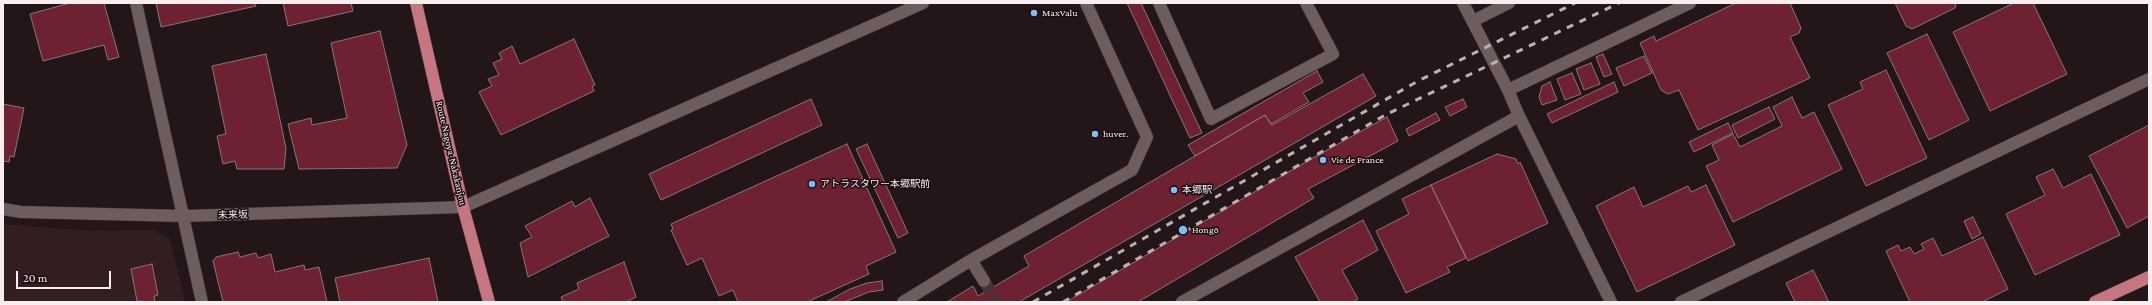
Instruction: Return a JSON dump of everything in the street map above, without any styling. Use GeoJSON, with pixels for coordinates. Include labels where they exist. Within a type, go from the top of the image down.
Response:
{"type":"FeatureCollection","features":[{"type":"Feature","properties":{"kind":"main road","name":"Route Nagoya-Nakakanjou"},"geometry":{"type":"LineString","coordinates":[[416,3],[463,207],[489,302]]}},
{"type":"Feature","properties":{"kind":"main road"},"geometry":{"type":"LineString","coordinates":[[2095,302],[2149,277]]}},
{"type":"Feature","properties":{"kind":"street"},"geometry":{"type":"LineString","coordinates":[[136,3],[202,302]]}},
{"type":"Feature","properties":{"kind":"street"},"geometry":{"type":"LineString","coordinates":[[463,207],[908,6],[922,3]]}},
{"type":"Feature","properties":{"kind":"street"},"geometry":{"type":"LineString","coordinates":[[903,302],[971,260],[1132,170],[1147,137],[1086,3]]}},
{"type":"Feature","properties":{"kind":"street"},"geometry":{"type":"LineString","coordinates":[[1159,3],[1211,118],[1333,54],[1306,3]]}},
{"type":"Feature","properties":{"kind":"street"},"geometry":{"type":"LineString","coordinates":[[1464,3],[1611,302]]}},
{"type":"Feature","properties":{"kind":"street"},"geometry":{"type":"LineString","coordinates":[[1473,21],[1509,3]]}},
{"type":"Feature","properties":{"kind":"street"},"geometry":{"type":"LineString","coordinates":[[1508,90],[1690,3]]}},
{"type":"Feature","properties":{"kind":"street"},"geometry":{"type":"LineString","coordinates":[[1681,302],[2149,79]]}},
{"type":"Feature","properties":{"kind":"street"},"geometry":{"type":"LineString","coordinates":[[1182,302],[1519,116]]}},
{"type":"Feature","properties":{"kind":"street","name":"未来坂"},"geometry":{"type":"LineString","coordinates":[[3,209],[21,212],[184,216],[463,207]]}},
{"type":"Feature","properties":{"kind":"street"},"geometry":{"type":"LineString","coordinates":[[971,260],[984,281]]}},
{"type":"Feature","properties":{"kind":"shaded area"},"geometry":{"type":"Polygon","coordinates":[[[3,224],[89,231],[154,230],[170,239],[185,302],[3,302],[3,224]]]}},
{"type":"Feature","properties":{"kind":"building"},"geometry":{"type":"Polygon","coordinates":[[[70,3],[104,3],[119,57],[108,60],[104,45],[43,61],[30,14],[70,3]]]}},
{"type":"Feature","properties":{"kind":"building"},"geometry":{"type":"Polygon","coordinates":[[[156,3],[255,3],[256,6],[161,27],[156,3]]]}},
{"type":"Feature","properties":{"kind":"building"},"geometry":{"type":"Polygon","coordinates":[[[283,3],[351,3],[353,11],[288,26],[283,3]]]}},
{"type":"Feature","properties":{"kind":"building"},"geometry":{"type":"Polygon","coordinates":[[[1127,3],[1141,3],[1202,133],[1190,138],[1127,3]]]}},
{"type":"Feature","properties":{"kind":"building"},"geometry":{"type":"Polygon","coordinates":[[[1736,3],[1790,3],[1801,28],[1799,33],[1790,37],[1810,78],[1698,130],[1679,90],[1668,94],[1661,90],[1640,43],[1654,36],[1656,41],[1736,3]]]}},
{"type":"Feature","properties":{"kind":"building"},"geometry":{"type":"Polygon","coordinates":[[[1895,3],[1956,4],[1955,8],[1912,29],[1906,26],[1895,3]]]}},
{"type":"Feature","properties":{"kind":"building"},"geometry":{"type":"Polygon","coordinates":[[[2014,3],[2033,3],[2067,74],[1990,111],[1953,32],[2014,3]]]}},
{"type":"Feature","properties":{"kind":"building"},"geometry":{"type":"Polygon","coordinates":[[[380,31],[407,145],[397,168],[299,169],[288,124],[311,118],[312,125],[347,118],[331,43],[380,31]]]}},
{"type":"Feature","properties":{"kind":"building"},"geometry":{"type":"Polygon","coordinates":[[[1927,34],[1969,120],[1929,140],[1887,53],[1927,34]]]}},
{"type":"Feature","properties":{"kind":"building"},"geometry":{"type":"Polygon","coordinates":[[[574,39],[595,85],[592,86],[594,91],[501,135],[479,92],[492,86],[488,79],[499,75],[493,63],[502,59],[499,53],[512,46],[520,64],[574,39]]]}},
{"type":"Feature","properties":{"kind":"building"},"geometry":{"type":"Polygon","coordinates":[[[266,54],[286,148],[284,169],[237,169],[235,161],[223,164],[217,136],[226,134],[212,66],[266,54]]]}},
{"type":"Feature","properties":{"kind":"building"},"geometry":{"type":"Polygon","coordinates":[[[1603,54],[1612,74],[1604,77],[1596,57],[1603,54]]]}},
{"type":"Feature","properties":{"kind":"building"},"geometry":{"type":"Polygon","coordinates":[[[1644,56],[1652,73],[1624,86],[1616,68],[1644,56]]]}},
{"type":"Feature","properties":{"kind":"building"},"geometry":{"type":"Polygon","coordinates":[[[1591,63],[1600,84],[1584,90],[1576,69],[1591,63]]]}},
{"type":"Feature","properties":{"kind":"building"},"geometry":{"type":"Polygon","coordinates":[[[1886,70],[1927,158],[1866,186],[1828,105],[1863,89],[1860,82],[1886,70]]]}},
{"type":"Feature","properties":{"kind":"building"},"geometry":{"type":"Polygon","coordinates":[[[1317,71],[1323,82],[1303,93],[1309,102],[1271,124],[1265,115],[1195,156],[1188,145],[1317,71]]]}},
{"type":"Feature","properties":{"kind":"building"},"geometry":{"type":"Polygon","coordinates":[[[1572,73],[1581,94],[1565,100],[1557,79],[1572,73]]]}},
{"type":"Feature","properties":{"kind":"building","name":"本郷駅"},"geometry":{"type":"Polygon","coordinates":[[[1363,74],[1376,96],[1019,302],[947,302],[973,286],[978,296],[1029,266],[1024,256],[1265,115],[1272,125],[1363,74]]]}},
{"type":"Feature","properties":{"kind":"building"},"geometry":{"type":"Polygon","coordinates":[[[1550,82],[1557,100],[1542,105],[1539,97],[1542,86],[1550,82]]]}},
{"type":"Feature","properties":{"kind":"building"},"geometry":{"type":"Polygon","coordinates":[[[1614,82],[1618,92],[1552,123],[1547,114],[1614,82]]]}},
{"type":"Feature","properties":{"kind":"building"},"geometry":{"type":"Polygon","coordinates":[[[1792,97],[1802,118],[1814,112],[1842,169],[1733,222],[1706,166],[1719,160],[1712,145],[1733,134],[1740,147],[1782,126],[1773,107],[1792,97]]]}},
{"type":"Feature","properties":{"kind":"building"},"geometry":{"type":"Polygon","coordinates":[[[811,99],[822,125],[661,200],[649,174],[811,99]]]}},
{"type":"Feature","properties":{"kind":"building"},"geometry":{"type":"Polygon","coordinates":[[[1463,99],[1467,107],[1450,116],[1445,107],[1463,99]]]}},
{"type":"Feature","properties":{"kind":"building"},"geometry":{"type":"Polygon","coordinates":[[[3,104],[24,108],[14,157],[10,156],[9,162],[3,161],[3,104]]]}},
{"type":"Feature","properties":{"kind":"building"},"geometry":{"type":"Polygon","coordinates":[[[1769,107],[1775,119],[1738,138],[1732,125],[1769,107]]]}},
{"type":"Feature","properties":{"kind":"building"},"geometry":{"type":"Polygon","coordinates":[[[1436,113],[1440,120],[1409,136],[1406,129],[1436,113]]]}},
{"type":"Feature","properties":{"kind":"building","name":"本郷駅"},"geometry":{"type":"Polygon","coordinates":[[[1387,117],[1398,141],[1308,189],[1314,198],[1138,302],[1066,302],[1309,160],[1387,117]]]}},
{"type":"Feature","properties":{"kind":"building"},"geometry":{"type":"Polygon","coordinates":[[[1728,123],[1733,133],[1694,152],[1689,142],[1728,123]]]}},
{"type":"Feature","properties":{"kind":"building"},"geometry":{"type":"Polygon","coordinates":[[[2149,125],[2149,216],[2127,228],[2089,156],[2149,125]]]}},
{"type":"Feature","properties":{"kind":"building","name":"アトラスタワー本郷駅前"},"geometry":{"type":"Polygon","coordinates":[[[847,144],[896,252],[866,266],[869,274],[807,302],[738,302],[733,290],[719,296],[702,258],[687,265],[671,230],[673,229],[671,224],[847,144]]]}},
{"type":"Feature","properties":{"kind":"building"},"geometry":{"type":"Polygon","coordinates":[[[867,144],[908,233],[898,238],[856,149],[867,144]]]}},
{"type":"Feature","properties":{"kind":"building"},"geometry":{"type":"Polygon","coordinates":[[[1497,154],[1516,159],[1518,164],[1520,162],[1548,223],[1468,261],[1431,185],[1497,154]]]}},
{"type":"Feature","properties":{"kind":"building"},"geometry":{"type":"Polygon","coordinates":[[[2053,169],[2063,188],[2091,174],[2120,235],[2035,275],[2006,214],[2045,195],[2036,177],[2053,169]]]}},
{"type":"Feature","properties":{"kind":"building"},"geometry":{"type":"Polygon","coordinates":[[[1431,185],[1466,258],[1447,267],[1450,272],[1406,293],[1376,231],[1409,214],[1402,199],[1431,185]]]}},
{"type":"Feature","properties":{"kind":"building"},"geometry":{"type":"Polygon","coordinates":[[[1706,185],[1735,245],[1637,292],[1596,206],[1634,187],[1643,207],[1688,186],[1691,192],[1706,185]]]}},
{"type":"Feature","properties":{"kind":"building"},"geometry":{"type":"Polygon","coordinates":[[[590,198],[609,236],[528,277],[520,243],[532,237],[525,226],[572,201],[575,207],[590,198]]]}},
{"type":"Feature","properties":{"kind":"building"},"geometry":{"type":"Polygon","coordinates":[[[1973,217],[1981,234],[1972,239],[1964,221],[1973,217]]]}},
{"type":"Feature","properties":{"kind":"building"},"geometry":{"type":"Polygon","coordinates":[[[1363,220],[1378,250],[1342,270],[1358,299],[1353,302],[1320,302],[1295,257],[1363,220]]]}},
{"type":"Feature","properties":{"kind":"building"},"geometry":{"type":"Polygon","coordinates":[[[1983,237],[2008,289],[1982,302],[1910,302],[1886,251],[1898,245],[1901,251],[1910,247],[1914,254],[1924,249],[1921,244],[1933,238],[1942,256],[1983,237]]]}},
{"type":"Feature","properties":{"kind":"building"},"geometry":{"type":"Polygon","coordinates":[[[238,252],[240,257],[256,253],[258,258],[271,254],[275,272],[304,265],[305,270],[319,267],[327,302],[223,302],[213,261],[216,257],[238,252]]]}},
{"type":"Feature","properties":{"kind":"building"},"geometry":{"type":"Polygon","coordinates":[[[429,258],[438,302],[340,302],[335,278],[429,258]]]}},
{"type":"Feature","properties":{"kind":"building"},"geometry":{"type":"Polygon","coordinates":[[[624,262],[636,297],[626,302],[563,302],[561,297],[579,289],[577,283],[624,262]]]}},
{"type":"Feature","properties":{"kind":"building"},"geometry":{"type":"Polygon","coordinates":[[[152,264],[158,295],[154,296],[155,302],[137,301],[131,269],[152,264]]]}},
{"type":"Feature","properties":{"kind":"building"},"geometry":{"type":"Polygon","coordinates":[[[1813,270],[1829,302],[1795,302],[1786,283],[1813,270]]]}},
{"type":"Feature","properties":{"kind":"building"},"geometry":{"type":"Polygon","coordinates":[[[882,281],[883,290],[869,292],[844,302],[826,302],[850,289],[867,283],[882,281]]]}},
{"type":"Feature","properties":{"kind":"tunnel"},"geometry":{"type":"LineString","coordinates":[[984,281],[997,302]]}},
{"type":"Feature","properties":{"kind":"railway"},"geometry":{"type":"LineString","coordinates":[[1033,302],[1418,81],[1575,3]]}},
{"type":"Feature","properties":{"kind":"railway"},"geometry":{"type":"LineString","coordinates":[[1063,302],[1385,115],[1619,3]]}},
{"type":"Feature","properties":{"kind":"place","name":"MaxValu"},"geometry":{"type":"Point","coordinates":[1034,13]}},
{"type":"Feature","properties":{"kind":"place","name":"huver."},"geometry":{"type":"Point","coordinates":[1095,134]}},
{"type":"Feature","properties":{"kind":"place","name":"Vie de France"},"geometry":{"type":"Point","coordinates":[1323,160]}},
{"type":"Feature","properties":{"kind":"place","name":"アトラスタワー本郷駅前"},"geometry":{"type":"Point","coordinates":[812,184]}},
{"type":"Feature","properties":{"kind":"place","name":"本郷駅"},"geometry":{"type":"Point","coordinates":[1174,190]}},
{"type":"Feature","properties":{"kind":"place","name":"Hongō"},"geometry":{"type":"Point","coordinates":[1183,230]}}]}
